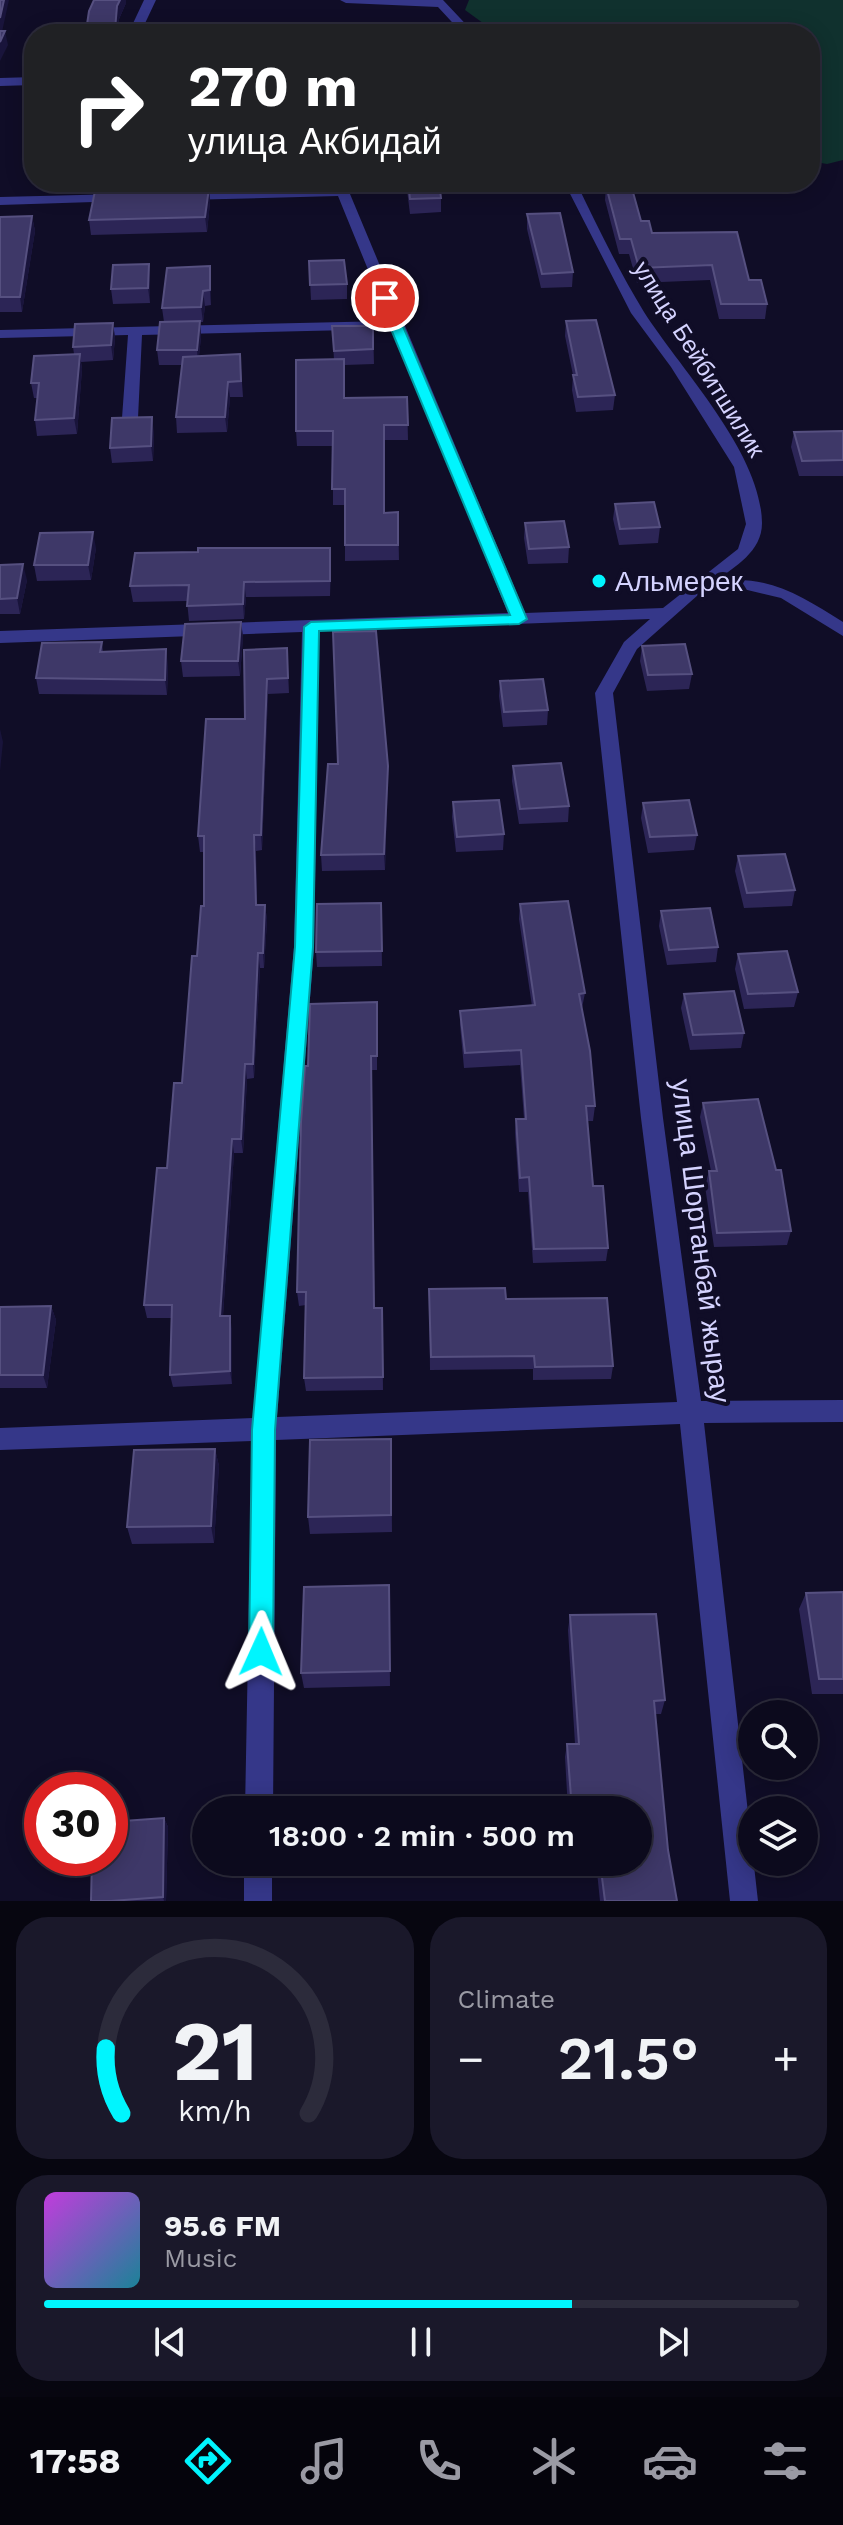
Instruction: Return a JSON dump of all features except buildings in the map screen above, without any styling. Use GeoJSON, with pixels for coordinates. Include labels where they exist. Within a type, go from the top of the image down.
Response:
{"type":"FeatureCollection","features":[{"type":"Feature","properties":{"kind":"street"},"geometry":{"type":"LineString","coordinates":[[140,24],[153,0]]}},
{"type":"Feature","properties":{"kind":"street"},"geometry":{"type":"LineString","coordinates":[[346,0],[438,2],[459,24]]}},
{"type":"Feature","properties":{"kind":"street"},"geometry":{"type":"LineString","coordinates":[[0,82],[24,81]]}},
{"type":"Feature","properties":{"kind":"street"},"geometry":{"type":"LineString","coordinates":[[171,197],[256,192]]}},
{"type":"Feature","properties":{"kind":"street"},"geometry":{"type":"LineString","coordinates":[[342,192],[519,619]]}},
{"type":"Feature","properties":{"kind":"street","name":"улица Бейбитшилик"},"geometry":{"type":"LineString","coordinates":[[575,192],[638,313],[677,366],[742,467],[754,524],[745,551],[667,613]]}},
{"type":"Feature","properties":{"kind":"street"},"geometry":{"type":"LineString","coordinates":[[0,201],[140,198]]}},
{"type":"Feature","properties":{"kind":"street"},"geometry":{"type":"LineString","coordinates":[[0,334],[396,325]]}},
{"type":"Feature","properties":{"kind":"street"},"geometry":{"type":"LineString","coordinates":[[130,418],[135,331]]}},
{"type":"Feature","properties":{"kind":"street"},"geometry":{"type":"LineString","coordinates":[[693,591],[739,583],[786,594],[843,630]]}},
{"type":"Feature","properties":{"kind":"street"},"geometry":{"type":"LineString","coordinates":[[0,637],[667,613]]}},
{"type":"Feature","properties":{"kind":"street","name":"улица Шортанбай жырау"},"geometry":{"type":"LineString","coordinates":[[667,613],[630,646],[604,693],[652,1118],[691,1414],[744,1901]]}},
{"type":"Feature","properties":{"kind":"street"},"geometry":{"type":"LineString","coordinates":[[259,1796],[264,1430],[304,947],[311,627]]}},
{"type":"Feature","properties":{"kind":"street"},"geometry":{"type":"LineString","coordinates":[[0,1439],[775,1409],[843,1411]]}},
{"type":"Feature","properties":{"kind":"street"},"geometry":{"type":"LineString","coordinates":[[258,1876],[258,1901]]}},
{"type":"Feature","properties":{"kind":"green space"},"geometry":{"type":"Polygon","coordinates":[[[469,0],[843,0],[843,160],[820,163],[820,24],[484,24],[465,10],[469,0]]]}},
{"type":"Feature","properties":{"kind":"place","name":"Альмерек"},"geometry":{"type":"Point","coordinates":[599,581]}},
{"type":"Feature","properties":{"kind":"route"},"geometry":{"type":"LineString","coordinates":[[261,1652],[264,1430],[304,947],[311,627],[519,619],[385,298]]}}]}
